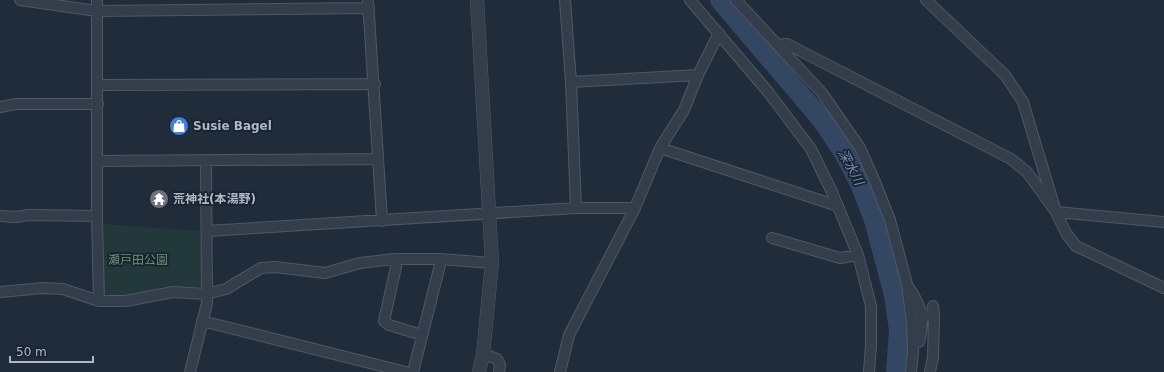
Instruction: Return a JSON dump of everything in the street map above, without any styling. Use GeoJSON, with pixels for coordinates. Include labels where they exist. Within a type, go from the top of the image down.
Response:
{"type":"FeatureCollection","features":[{"type":"Feature","properties":{"kind":"street"},"geometry":{"type":"LineString","coordinates":[[20,0],[97,10],[369,4],[375,84],[382,221]]}},
{"type":"Feature","properties":{"kind":"street"},"geometry":{"type":"LineString","coordinates":[[97,0],[97,216],[99,301]]}},
{"type":"Feature","properties":{"kind":"street"},"geometry":{"type":"LineString","coordinates":[[476,0],[492,262],[483,354],[479,372]]}},
{"type":"Feature","properties":{"kind":"street"},"geometry":{"type":"LineString","coordinates":[[565,0],[571,82],[576,208]]}},
{"type":"Feature","properties":{"kind":"street"},"geometry":{"type":"LineString","coordinates":[[690,0],[720,33],[769,93],[811,149],[838,206],[858,255],[871,306],[869,372]]}},
{"type":"Feature","properties":{"kind":"street"},"geometry":{"type":"LineString","coordinates":[[736,0],[822,93],[860,148],[876,182],[890,220],[907,284],[912,316],[913,344],[911,372]]}},
{"type":"Feature","properties":{"kind":"street"},"geometry":{"type":"LineString","coordinates":[[926,0],[1005,75],[1023,102],[1056,212],[1066,233],[1076,246],[1164,288]]}},
{"type":"Feature","properties":{"kind":"street"},"geometry":{"type":"LineString","coordinates":[[560,372],[569,335],[635,208],[660,148],[684,110],[698,75],[720,33]]}},
{"type":"Feature","properties":{"kind":"street"},"geometry":{"type":"LineString","coordinates":[[778,45],[787,44],[1010,159],[1027,172],[1056,212],[1164,222]]}},
{"type":"Feature","properties":{"kind":"street"},"geometry":{"type":"LineString","coordinates":[[571,82],[698,75]]}},
{"type":"Feature","properties":{"kind":"street"},"geometry":{"type":"LineString","coordinates":[[97,85],[375,84]]}},
{"type":"Feature","properties":{"kind":"street"},"geometry":{"type":"LineString","coordinates":[[0,107],[16,104],[98,104]]}},
{"type":"Feature","properties":{"kind":"street"},"geometry":{"type":"LineString","coordinates":[[660,148],[838,206]]}},
{"type":"Feature","properties":{"kind":"street"},"geometry":{"type":"LineString","coordinates":[[98,161],[378,159]]}},
{"type":"Feature","properties":{"kind":"street"},"geometry":{"type":"LineString","coordinates":[[192,372],[206,303],[206,161]]}},
{"type":"Feature","properties":{"kind":"street"},"geometry":{"type":"LineString","coordinates":[[207,231],[488,215],[576,208],[635,208]]}},
{"type":"Feature","properties":{"kind":"street"},"geometry":{"type":"LineString","coordinates":[[0,216],[97,216]]}},
{"type":"Feature","properties":{"kind":"street"},"geometry":{"type":"LineString","coordinates":[[772,238],[840,258],[858,255]]}},
{"type":"Feature","properties":{"kind":"street"},"geometry":{"type":"LineString","coordinates":[[0,292],[43,288],[63,289],[99,301],[126,301],[173,292],[206,294],[226,290],[261,268],[275,267],[325,272],[360,263],[394,259],[440,259],[492,262]]}},
{"type":"Feature","properties":{"kind":"street"},"geometry":{"type":"LineString","coordinates":[[394,259],[396,267],[384,321],[389,325],[422,334]]}},
{"type":"Feature","properties":{"kind":"street"},"geometry":{"type":"LineString","coordinates":[[413,372],[440,265],[440,259]]}},
{"type":"Feature","properties":{"kind":"street"},"geometry":{"type":"LineString","coordinates":[[907,284],[918,300],[922,315],[922,328],[919,342],[913,344]]}},
{"type":"Feature","properties":{"kind":"street"},"geometry":{"type":"LineString","coordinates":[[930,372],[933,357],[933,306]]}},
{"type":"Feature","properties":{"kind":"street"},"geometry":{"type":"LineString","coordinates":[[922,315],[934,317]]}},
{"type":"Feature","properties":{"kind":"street"},"geometry":{"type":"LineString","coordinates":[[202,321],[406,372]]}},
{"type":"Feature","properties":{"kind":"street"},"geometry":{"type":"LineString","coordinates":[[483,354],[497,359],[500,365],[499,372]]}},
{"type":"Feature","properties":{"kind":"green space","name":"瀬戸田公園"},"geometry":{"type":"Polygon","coordinates":[[[104,224],[200,231],[201,283],[197,289],[171,286],[129,297],[112,296],[104,292],[104,224]]]}},
{"type":"Feature","properties":{"kind":"waterway","name":"深水川"},"geometry":{"type":"LineString","coordinates":[[720,0],[822,120],[844,153],[861,186],[874,220],[894,295],[899,330],[896,372]]}},
{"type":"Feature","properties":{"kind":"place","name":"Susie Bagel"},"geometry":{"type":"Point","coordinates":[179,126]}},
{"type":"Feature","properties":{"kind":"place","name":"荒神社(本湯野)"},"geometry":{"type":"Point","coordinates":[159,199]}}]}
